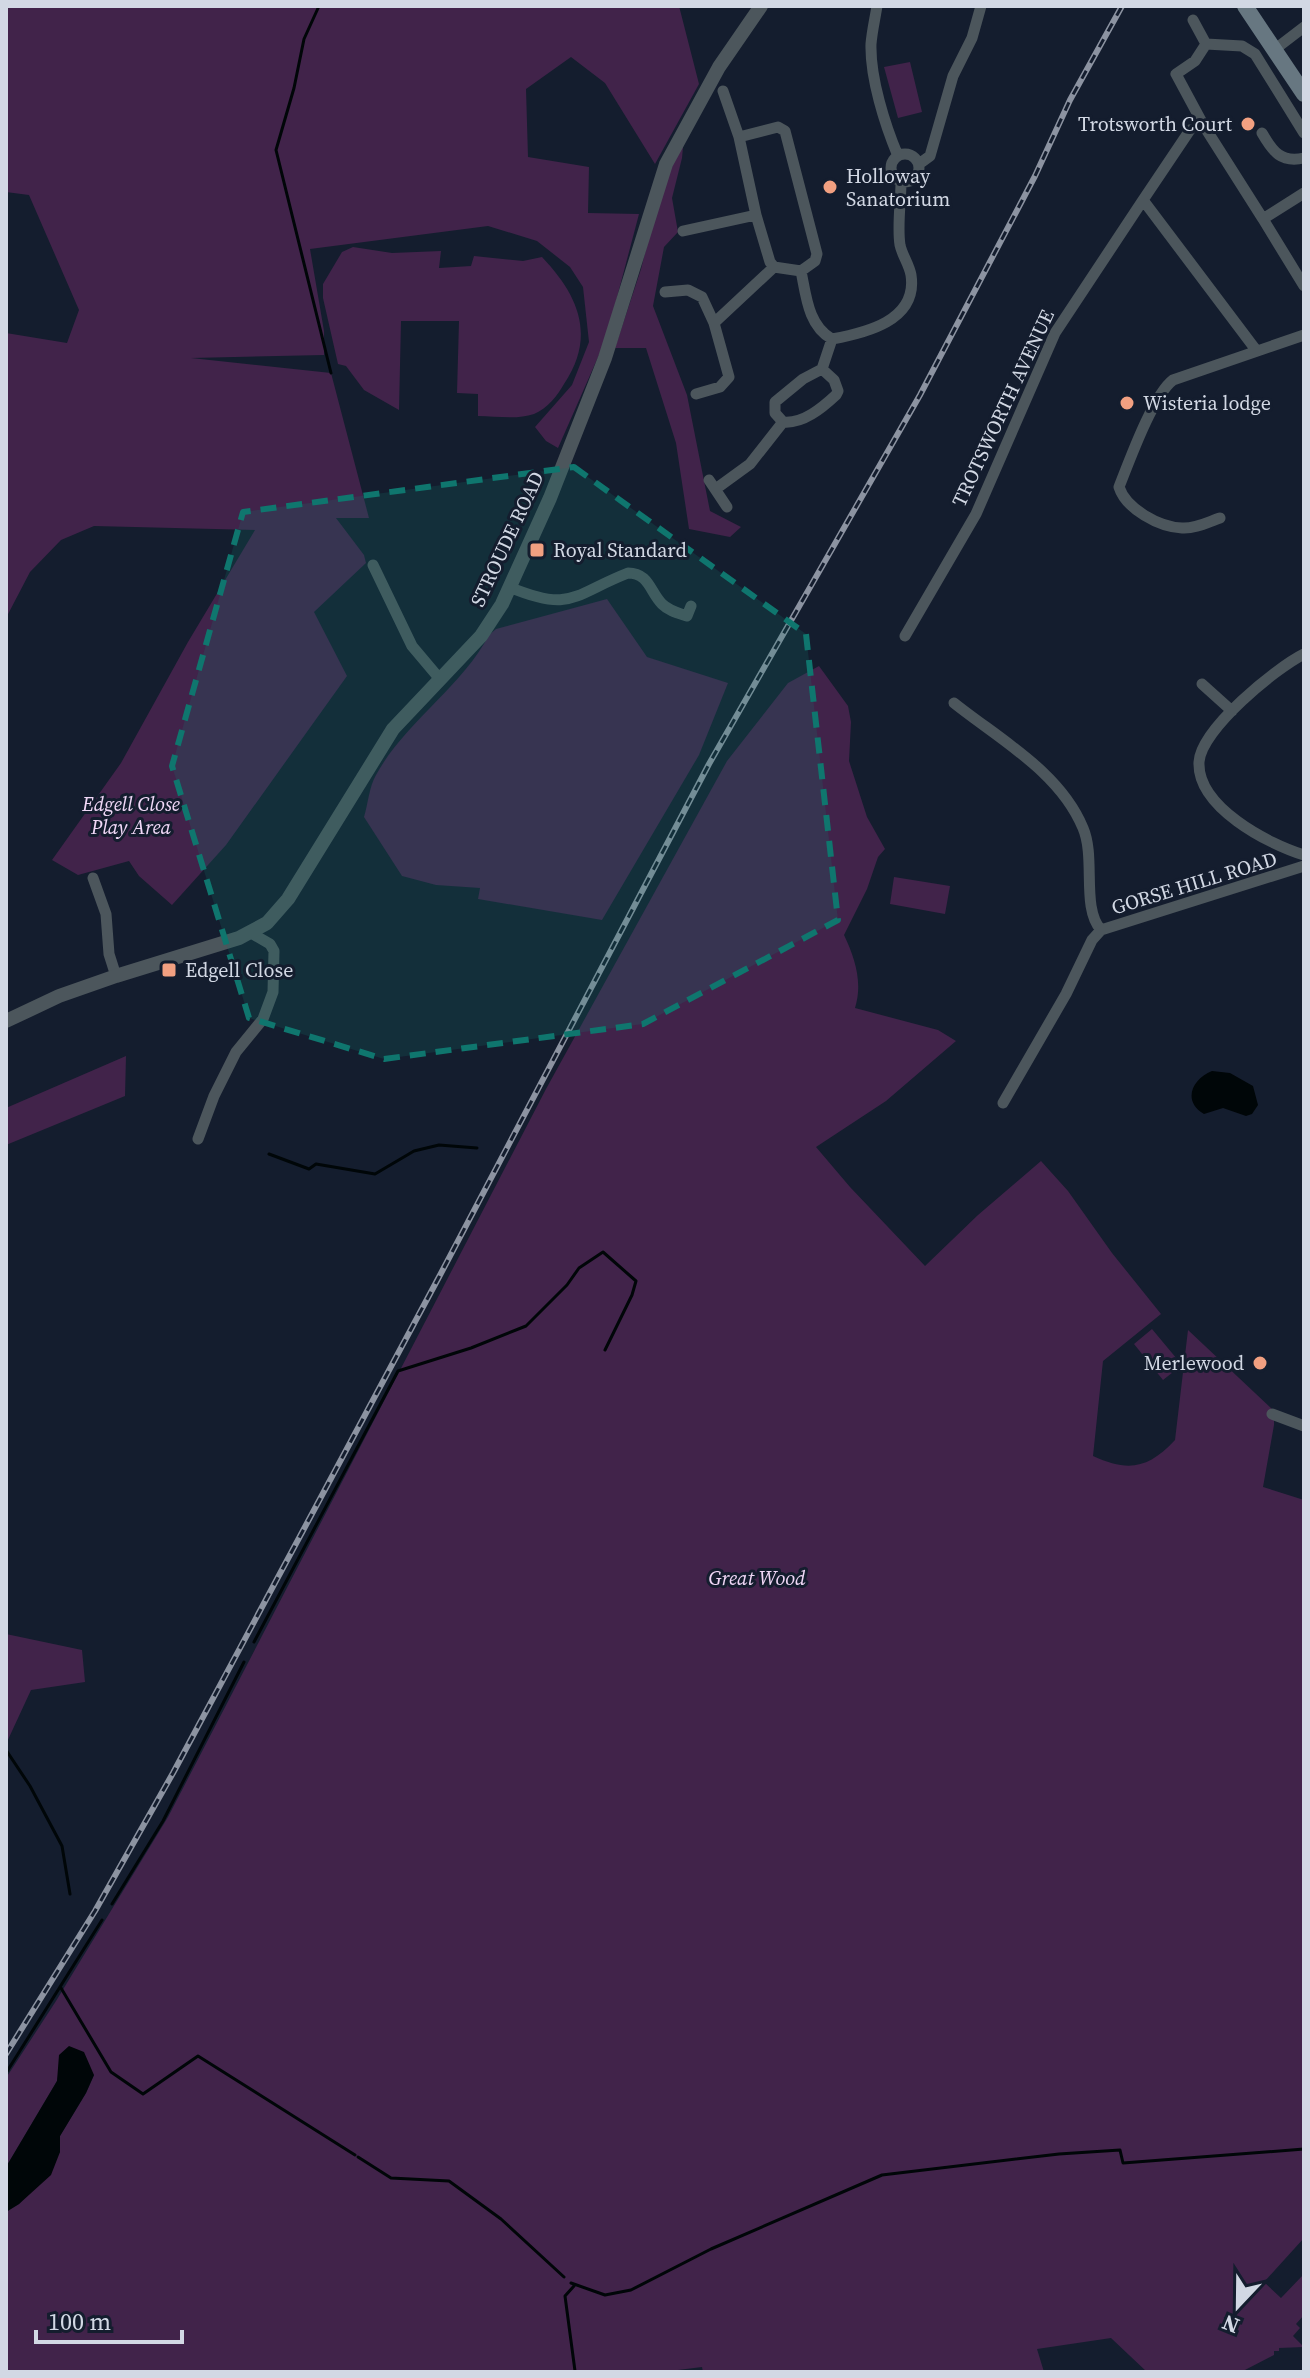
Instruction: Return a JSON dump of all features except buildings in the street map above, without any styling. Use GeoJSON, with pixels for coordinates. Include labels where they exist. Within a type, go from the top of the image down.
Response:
{"type":"FeatureCollection","features":[{"type":"Feature","properties":{"kind":"main road"},"geometry":{"type":"LineString","coordinates":[[1245,6],[1304,94]]}},
{"type":"Feature","properties":{"kind":"street","name":"STROUDE ROAD"},"geometry":{"type":"LineString","coordinates":[[6,1021],[59,996],[251,933],[267,923],[298,884],[393,729],[481,636],[502,604],[555,485],[614,334],[666,164],[711,80],[761,6]]}},
{"type":"Feature","properties":{"kind":"street"},"geometry":{"type":"LineString","coordinates":[[877,6],[871,40],[872,57],[884,113],[898,156]]}},
{"type":"Feature","properties":{"kind":"street"},"geometry":{"type":"LineString","coordinates":[[901,182],[917,176],[919,164],[930,156],[953,76],[972,38],[981,6]]}},
{"type":"Feature","properties":{"kind":"street"},"geometry":{"type":"LineString","coordinates":[[1193,20],[1206,44]]}},
{"type":"Feature","properties":{"kind":"street"},"geometry":{"type":"LineString","coordinates":[[1274,50],[1304,27]]}},
{"type":"Feature","properties":{"kind":"street"},"geometry":{"type":"LineString","coordinates":[[1206,44],[1242,46],[1252,50],[1304,133]]}},
{"type":"Feature","properties":{"kind":"street"},"geometry":{"type":"LineString","coordinates":[[1206,44],[1195,61],[1176,74],[1204,126],[1304,286]]}},
{"type":"Feature","properties":{"kind":"street"},"geometry":{"type":"LineString","coordinates":[[723,91],[739,137],[767,254],[774,267]]}},
{"type":"Feature","properties":{"kind":"street"},"geometry":{"type":"LineString","coordinates":[[739,137],[778,127],[785,131],[817,254],[815,261],[801,271],[774,267]]}},
{"type":"Feature","properties":{"kind":"street","name":"TROTSWORTH AVENUE"},"geometry":{"type":"LineString","coordinates":[[905,636],[976,514],[1055,333],[1190,130]]}},
{"type":"Feature","properties":{"kind":"street"},"geometry":{"type":"LineString","coordinates":[[1262,133],[1280,158],[1304,158]]}},
{"type":"Feature","properties":{"kind":"street"},"geometry":{"type":"LineString","coordinates":[[801,271],[814,323],[832,339],[876,329],[895,315],[907,299],[911,277],[900,245],[901,182],[892,172],[892,163],[898,156],[910,155],[919,164]]}},
{"type":"Feature","properties":{"kind":"street"},"geometry":{"type":"LineString","coordinates":[[1263,219],[1304,193]]}},
{"type":"Feature","properties":{"kind":"street"},"geometry":{"type":"LineString","coordinates":[[1143,200],[1256,350]]}},
{"type":"Feature","properties":{"kind":"street"},"geometry":{"type":"LineString","coordinates":[[683,231],[756,215]]}},
{"type":"Feature","properties":{"kind":"street"},"geometry":{"type":"LineString","coordinates":[[714,323],[774,267]]}},
{"type":"Feature","properties":{"kind":"street"},"geometry":{"type":"LineString","coordinates":[[665,292],[688,290],[702,297],[714,323],[729,377],[720,387],[696,394]]}},
{"type":"Feature","properties":{"kind":"street"},"geometry":{"type":"LineString","coordinates":[[1220,518],[1185,529],[1174,527],[1129,505],[1119,487],[1166,385],[1183,375],[1304,335]]}},
{"type":"Feature","properties":{"kind":"street"},"geometry":{"type":"LineString","coordinates":[[822,369],[834,380],[838,391],[836,395],[806,417],[793,423],[783,422],[775,413],[775,402],[803,379],[822,369],[832,339]]}},
{"type":"Feature","properties":{"kind":"street"},"geometry":{"type":"LineString","coordinates":[[727,507],[713,484],[750,464],[783,422]]}},
{"type":"Feature","properties":{"kind":"street"},"geometry":{"type":"LineString","coordinates":[[373,565],[412,646],[439,678]]}},
{"type":"Feature","properties":{"kind":"street"},"geometry":{"type":"LineString","coordinates":[[509,587],[540,599],[562,601],[628,573],[635,573],[646,580],[665,607],[687,616],[691,606]]}},
{"type":"Feature","properties":{"kind":"street"},"geometry":{"type":"LineString","coordinates":[[1304,654],[1280,668],[1232,711],[1199,759],[1202,782],[1216,801],[1263,839],[1304,855]]}},
{"type":"Feature","properties":{"kind":"street"},"geometry":{"type":"LineString","coordinates":[[1202,684],[1232,711]]}},
{"type":"Feature","properties":{"kind":"street"},"geometry":{"type":"LineString","coordinates":[[954,703],[1020,752],[1053,784],[1073,811],[1088,842],[1093,918],[1101,930]]}},
{"type":"Feature","properties":{"kind":"street","name":"GORSE HILL ROAD"},"geometry":{"type":"LineString","coordinates":[[1003,1103],[1066,994],[1092,940],[1101,930],[1304,866]]}},
{"type":"Feature","properties":{"kind":"street"},"geometry":{"type":"LineString","coordinates":[[93,878],[106,914],[109,954],[116,976]]}},
{"type":"Feature","properties":{"kind":"street"},"geometry":{"type":"LineString","coordinates":[[198,1139],[214,1096],[236,1052],[256,1031],[273,992],[275,955],[267,923]]}},
{"type":"Feature","properties":{"kind":"street"},"geometry":{"type":"LineString","coordinates":[[251,933],[270,944]]}},
{"type":"Feature","properties":{"kind":"street"},"geometry":{"type":"LineString","coordinates":[[1272,1414],[1304,1426]]}},
{"type":"Feature","properties":{"kind":"highlighted area"},"geometry":{"type":"Polygon","coordinates":[[[574,467],[806,634],[838,920],[643,1024],[384,1059],[249,1018],[172,766],[243,512],[574,467]]]}},
{"type":"Feature","properties":{"kind":"green space","name":"Edgell Close Play Area"},"geometry":{"type":"Polygon","coordinates":[[[6,6],[679,6],[699,84],[655,164],[605,83],[571,57],[526,89],[528,157],[589,167],[588,213],[639,214],[606,339],[558,448],[546,441],[535,427],[572,385],[589,342],[583,287],[570,267],[537,241],[488,226],[310,249],[324,331],[324,355],[191,358],[331,373],[369,518],[336,518],[364,555],[366,563],[314,612],[347,676],[226,845],[172,905],[139,876],[129,861],[78,875],[52,860],[121,763],[255,530],[94,526],[61,540],[30,572],[6,618],[6,333],[67,343],[79,310],[29,195],[6,192],[6,6]]]}},
{"type":"Feature","properties":{"kind":"green space"},"geometry":{"type":"Polygon","coordinates":[[[910,62],[922,112],[898,118],[884,67],[910,62]]]}},
{"type":"Feature","properties":{"kind":"green space"},"geometry":{"type":"Polygon","coordinates":[[[684,137],[672,198],[678,232],[664,247],[653,306],[687,395],[710,511],[741,527],[730,537],[689,529],[676,443],[646,348],[615,348],[641,269],[661,189],[684,137]]]}},
{"type":"Feature","properties":{"kind":"green space"},"geometry":{"type":"Polygon","coordinates":[[[353,247],[392,253],[441,251],[439,268],[471,266],[474,256],[523,261],[542,257],[574,302],[581,333],[574,366],[558,393],[548,405],[534,414],[478,416],[478,394],[457,393],[459,321],[401,321],[399,410],[364,390],[346,366],[338,364],[323,298],[323,284],[342,252],[353,247]]]}},
{"type":"Feature","properties":{"kind":"green space"},"geometry":{"type":"Polygon","coordinates":[[[607,599],[647,657],[728,683],[699,755],[602,920],[478,899],[480,888],[436,885],[402,876],[364,817],[370,790],[388,756],[464,672],[496,629],[607,599]]]}},
{"type":"Feature","properties":{"kind":"green space","name":"Great Wood"},"geometry":{"type":"Polygon","coordinates":[[[819,666],[848,706],[851,722],[849,761],[867,817],[885,849],[878,857],[867,889],[844,935],[857,971],[855,1008],[938,1030],[956,1041],[886,1101],[816,1147],[925,1266],[1041,1161],[1068,1191],[1161,1314],[1103,1361],[1093,1456],[1117,1464],[1137,1465],[1156,1457],[1175,1440],[1188,1330],[1274,1411],[1263,1487],[1304,1500],[1304,2238],[1264,2282],[1281,2298],[1304,2274],[1304,2315],[1296,2324],[1300,2328],[1293,2336],[1304,2347],[1279,2348],[1274,2355],[1241,2372],[1147,2372],[1111,2338],[1037,2349],[1044,2372],[703,2372],[702,2367],[662,2372],[6,2372],[6,2212],[31,2191],[60,2152],[60,2136],[94,2075],[60,2068],[57,2081],[6,2167],[6,2078],[168,1817],[546,1089],[727,761],[788,683],[819,666]]]}},
{"type":"Feature","properties":{"kind":"green space"},"geometry":{"type":"Polygon","coordinates":[[[894,877],[950,886],[945,914],[890,904],[894,877]]]}},
{"type":"Feature","properties":{"kind":"green space"},"geometry":{"type":"Polygon","coordinates":[[[126,1056],[125,1096],[6,1145],[6,1108],[126,1056]]]}},
{"type":"Feature","properties":{"kind":"green space"},"geometry":{"type":"Polygon","coordinates":[[[1152,1329],[1182,1365],[1163,1380],[1134,1344],[1152,1329]]]}},
{"type":"Feature","properties":{"kind":"green space"},"geometry":{"type":"Polygon","coordinates":[[[6,1634],[82,1650],[85,1682],[31,1690],[6,1744],[6,1634]]]}},
{"type":"Feature","properties":{"kind":"shaded area"},"geometry":{"type":"Polygon","coordinates":[[[1212,1071],[1230,1073],[1253,1086],[1258,1105],[1252,1114],[1246,1116],[1223,1108],[1204,1114],[1197,1109],[1192,1091],[1199,1079],[1212,1071]]]}},
{"type":"Feature","properties":{"kind":"shaded area"},"geometry":{"type":"Polygon","coordinates":[[[69,2046],[84,2052],[94,2075],[60,2136],[60,2152],[51,2175],[6,2212],[6,2167],[57,2081],[59,2055],[69,2046]]]}},
{"type":"Feature","properties":{"kind":"waterway"},"geometry":{"type":"LineString","coordinates":[[319,6],[304,39],[276,150],[331,373]]}},
{"type":"Feature","properties":{"kind":"waterway"},"geometry":{"type":"LineString","coordinates":[[269,1154],[309,1169],[316,1164],[375,1174],[414,1151],[439,1145],[477,1148]]}},
{"type":"Feature","properties":{"kind":"waterway"},"geometry":{"type":"LineString","coordinates":[[254,1642],[398,1371],[471,1348],[526,1326],[567,1285],[579,1268],[603,1252],[636,1281],[605,1350]]}},
{"type":"Feature","properties":{"kind":"waterway"},"geometry":{"type":"LineString","coordinates":[[112,1904],[163,1821],[244,1662]]}},
{"type":"Feature","properties":{"kind":"waterway"},"geometry":{"type":"LineString","coordinates":[[6,1750],[30,1786],[62,1846],[70,1894]]}},
{"type":"Feature","properties":{"kind":"waterway"},"geometry":{"type":"LineString","coordinates":[[6,2073],[102,1920]]}},
{"type":"Feature","properties":{"kind":"waterway"},"geometry":{"type":"LineString","coordinates":[[61,1988],[111,2072],[143,2094],[198,2056],[355,2155]]}},
{"type":"Feature","properties":{"kind":"waterway"},"geometry":{"type":"LineString","coordinates":[[571,2283],[605,2295],[631,2290],[711,2249],[882,2175],[1120,2150],[1123,2163],[1304,2149]]}},
{"type":"Feature","properties":{"kind":"waterway"},"geometry":{"type":"LineString","coordinates":[[358,2157],[391,2178],[449,2181],[501,2219],[564,2277]]}},
{"type":"Feature","properties":{"kind":"waterway"},"geometry":{"type":"LineString","coordinates":[[574,2286],[565,2296],[575,2371]]}},
{"type":"Feature","properties":{"kind":"railway"},"geometry":{"type":"LineString","coordinates":[[6,2054],[95,1911],[173,1773],[709,764],[920,395],[1035,176],[1070,100],[1122,6]]}},
{"type":"Feature","properties":{"kind":"place","name":"Trotsworth Court"},"geometry":{"type":"Point","coordinates":[1248,124]}},
{"type":"Feature","properties":{"kind":"place","name":"Holloway Sanatorium"},"geometry":{"type":"Point","coordinates":[830,187]}},
{"type":"Feature","properties":{"kind":"place","name":"Wisteria lodge"},"geometry":{"type":"Point","coordinates":[1127,403]}},
{"type":"Feature","properties":{"kind":"place","name":"Royal Standard"},"geometry":{"type":"Point","coordinates":[537,550]}},
{"type":"Feature","properties":{"kind":"place","name":"Edgell Close"},"geometry":{"type":"Point","coordinates":[169,970]}},
{"type":"Feature","properties":{"kind":"place","name":"Merlewood"},"geometry":{"type":"Point","coordinates":[1260,1363]}}]}
